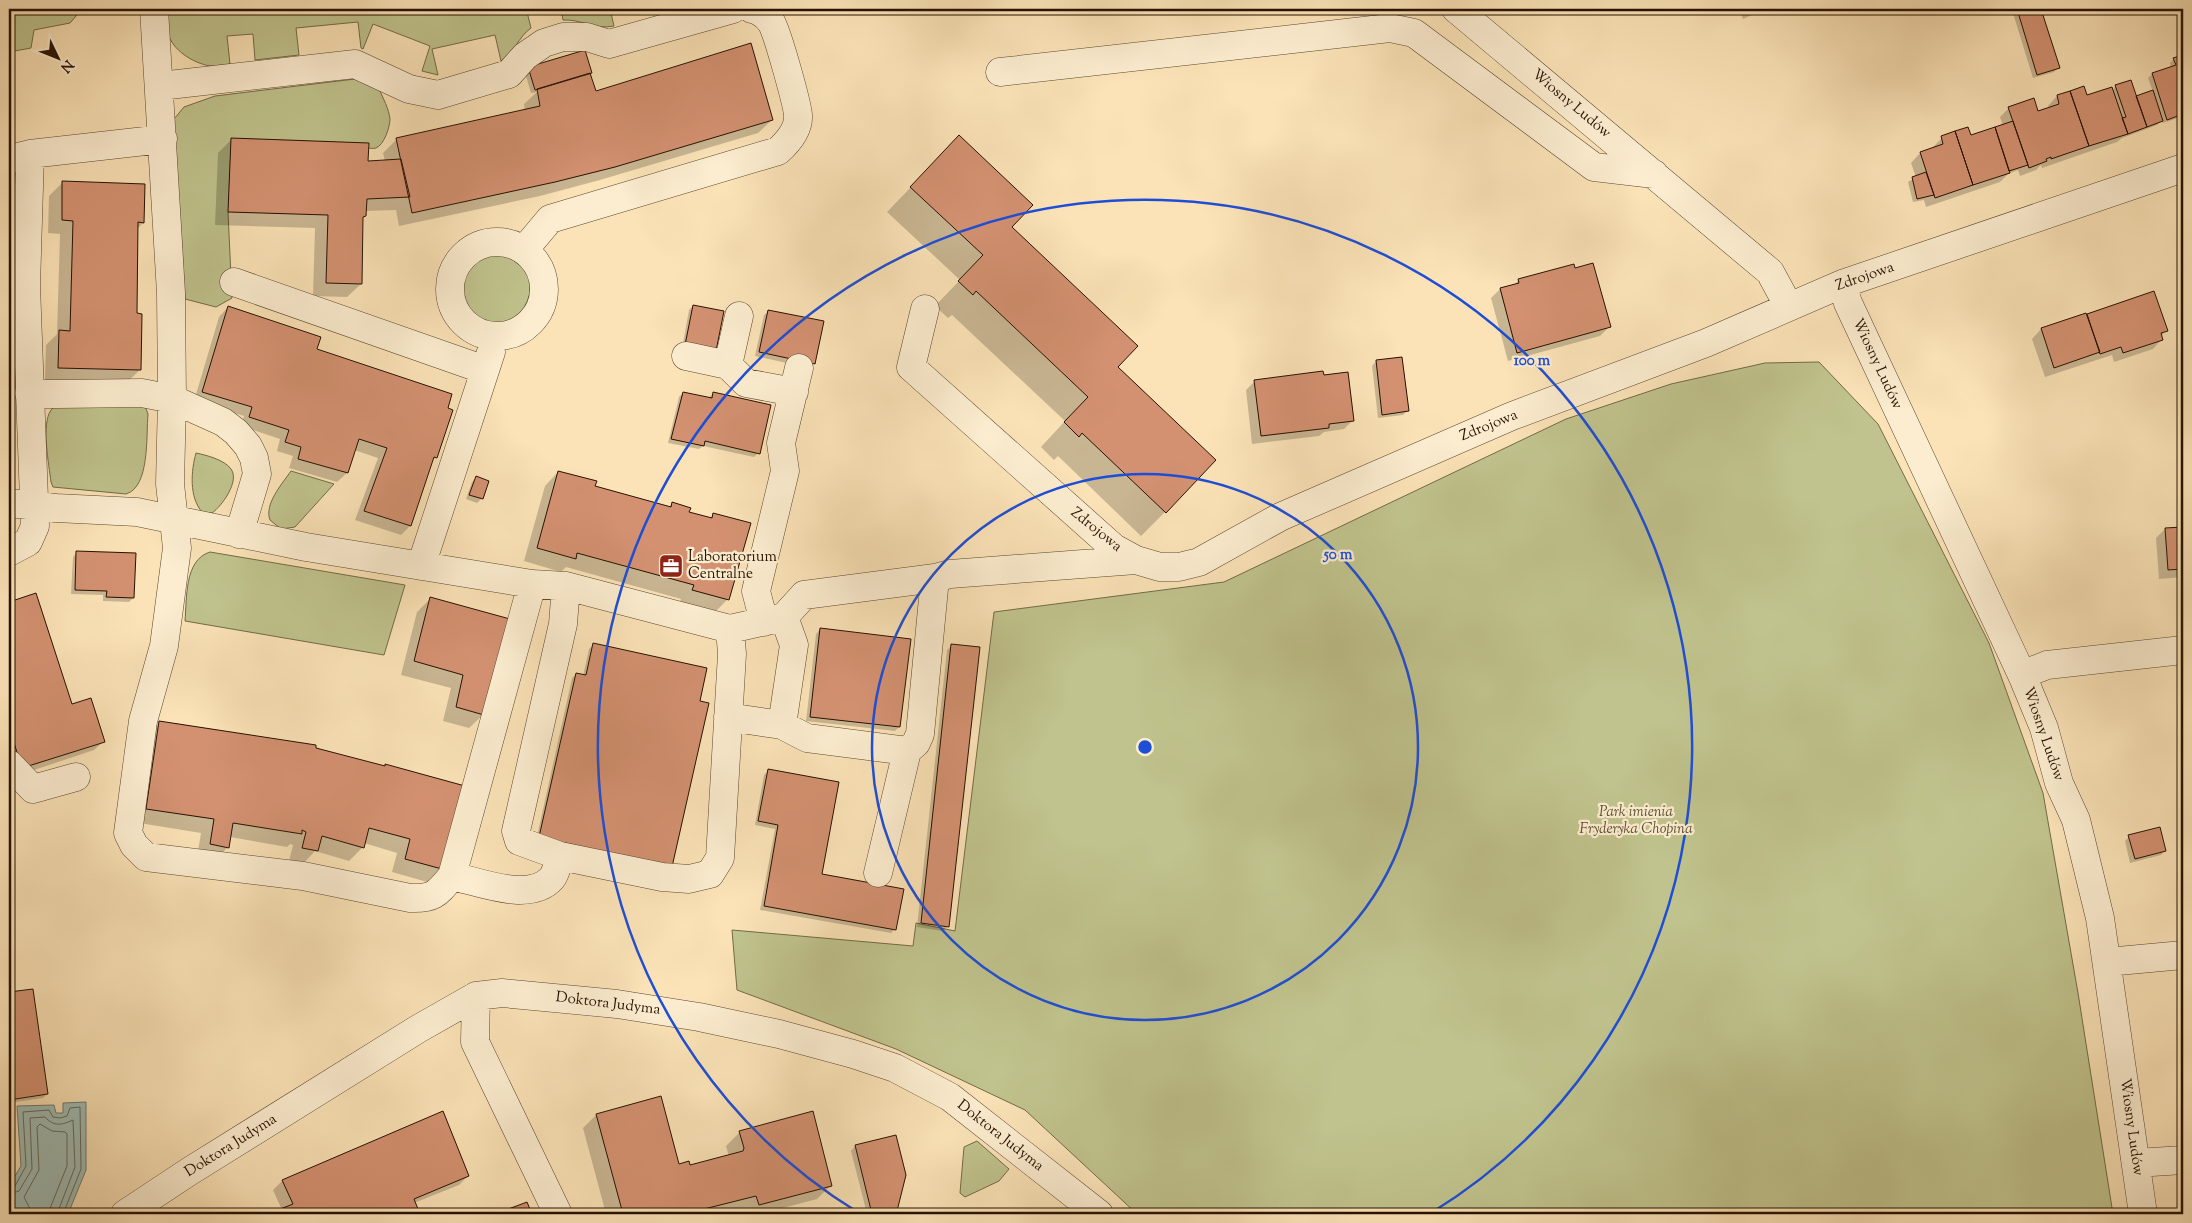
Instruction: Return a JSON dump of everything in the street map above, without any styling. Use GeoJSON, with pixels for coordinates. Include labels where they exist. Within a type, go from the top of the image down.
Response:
{"type":"FeatureCollection","features":[{"type":"Feature","properties":{"kind":"street"},"geometry":{"type":"LineString","coordinates":[[154,9],[171,293],[172,399],[170,484],[177,548],[171,606],[164,646],[144,721],[128,833],[134,845],[146,857],[303,876],[410,898],[426,899],[440,891],[452,876],[532,584]]}},
{"type":"Feature","properties":{"kind":"street"},"geometry":{"type":"LineString","coordinates":[[160,86],[355,64],[409,89],[438,95],[509,74],[531,51],[544,42],[563,37],[587,37],[609,44],[733,9]]}},
{"type":"Feature","properties":{"kind":"street"},"geometry":{"type":"LineString","coordinates":[[524,250],[550,219],[778,151],[783,146],[796,127],[798,114],[778,41],[771,23],[759,10],[752,9]]}},
{"type":"Feature","properties":{"kind":"street","name":"Wiosny Ludów"},"geometry":{"type":"LineString","coordinates":[[1456,9],[1770,272],[1789,306]]}},
{"type":"Feature","properties":{"kind":"street"},"geometry":{"type":"LineString","coordinates":[[1000,72],[1390,28],[1414,33],[1594,166],[1654,174]]}},
{"type":"Feature","properties":{"kind":"street"},"geometry":{"type":"LineString","coordinates":[[9,552],[28,542],[35,526],[22,505],[29,393],[20,156],[163,139]]}},
{"type":"Feature","properties":{"kind":"street","name":"Zdrojowa"},"geometry":{"type":"LineString","coordinates":[[925,309],[911,367],[1114,548],[1136,560],[1160,567],[1179,567],[1200,562],[1280,517],[1512,416],[1706,343],[1842,284],[2183,168]]}},
{"type":"Feature","properties":{"kind":"street"},"geometry":{"type":"LineString","coordinates":[[495,241],[511,243],[524,250],[535,261],[542,274],[544,288],[542,304],[535,316],[524,328],[511,334],[496,336],[483,334],[461,320],[454,309],[450,294],[451,278],[457,264],[466,252],[480,244],[495,241]]}},
{"type":"Feature","properties":{"kind":"street"},"geometry":{"type":"LineString","coordinates":[[234,282],[485,370]]}},
{"type":"Feature","properties":{"kind":"street","name":"Wiosny Ludów"},"geometry":{"type":"LineString","coordinates":[[1842,284],[1848,303],[2022,675],[2044,728],[2059,783],[2076,820],[2100,918],[2143,1214]]}},
{"type":"Feature","properties":{"kind":"street"},"geometry":{"type":"LineString","coordinates":[[728,365],[739,316]]}},
{"type":"Feature","properties":{"kind":"street"},"geometry":{"type":"LineString","coordinates":[[421,566],[496,336]]}},
{"type":"Feature","properties":{"kind":"street"},"geometry":{"type":"LineString","coordinates":[[686,356],[728,365],[746,383],[797,380],[781,443],[785,471],[756,591],[774,620],[794,645],[782,725]]}},
{"type":"Feature","properties":{"kind":"street"},"geometry":{"type":"LineString","coordinates":[[29,393],[142,393],[172,399],[223,422],[236,432],[248,446],[254,458],[257,474],[239,534]]}},
{"type":"Feature","properties":{"kind":"street"},"geometry":{"type":"LineString","coordinates":[[22,505],[137,512],[306,547],[532,584],[566,586],[730,629],[774,620],[804,595],[935,578],[950,574],[973,574],[1102,561],[1136,560]]}},
{"type":"Feature","properties":{"kind":"street"},"geometry":{"type":"LineString","coordinates":[[878,873],[907,751],[916,743],[920,734],[935,578]]}},
{"type":"Feature","properties":{"kind":"street"},"geometry":{"type":"LineString","coordinates":[[566,586],[563,624],[516,831],[518,841],[560,856],[662,877],[689,879],[710,874],[720,858],[732,654],[730,629]]}},
{"type":"Feature","properties":{"kind":"street"},"geometry":{"type":"LineString","coordinates":[[2022,675],[2047,665],[2183,650]]}},
{"type":"Feature","properties":{"kind":"street"},"geometry":{"type":"LineString","coordinates":[[728,717],[782,725],[808,738],[907,751]]}},
{"type":"Feature","properties":{"kind":"street"},"geometry":{"type":"LineString","coordinates":[[9,764],[33,789],[76,776]]}},
{"type":"Feature","properties":{"kind":"street"},"geometry":{"type":"LineString","coordinates":[[452,876],[518,892],[537,888],[552,878],[560,856]]}},
{"type":"Feature","properties":{"kind":"street"},"geometry":{"type":"LineString","coordinates":[[2107,962],[2183,955]]}},
{"type":"Feature","properties":{"kind":"street","name":"Doktora Judyma"},"geometry":{"type":"LineString","coordinates":[[126,1214],[190,1171],[384,1050],[476,996],[502,992],[617,1004],[699,1017],[779,1034],[854,1054],[894,1068],[950,1097],[1099,1214]]}},
{"type":"Feature","properties":{"kind":"street"},"geometry":{"type":"LineString","coordinates":[[476,996],[475,1042],[558,1214]]}},
{"type":"Feature","properties":{"kind":"street"},"geometry":{"type":"LineString","coordinates":[[2136,1163],[2183,1160]]}},
{"type":"Feature","properties":{"kind":"green space"},"geometry":{"type":"Polygon","coordinates":[[[9,9],[82,9],[70,23],[34,30],[31,48],[9,52],[9,9]]]}},
{"type":"Feature","properties":{"kind":"green space"},"geometry":{"type":"Polygon","coordinates":[[[167,9],[543,9],[527,12],[531,28],[501,61],[495,35],[432,49],[438,75],[422,71],[430,46],[373,24],[363,49],[361,48],[358,22],[296,28],[299,55],[255,60],[253,34],[227,36],[230,64],[210,66],[190,59],[174,45],[167,30],[167,9]]]}},
{"type":"Feature","properties":{"kind":"green space"},"geometry":{"type":"Polygon","coordinates":[[[561,9],[610,9],[614,26],[600,27],[563,20],[561,9]]]}},
{"type":"Feature","properties":{"kind":"green space"},"geometry":{"type":"Polygon","coordinates":[[[355,79],[379,89],[386,104],[390,122],[382,143],[376,148],[368,148],[228,212],[232,298],[216,307],[185,299],[174,119],[184,107],[215,96],[355,79]]]}},
{"type":"Feature","properties":{"kind":"green space"},"geometry":{"type":"Polygon","coordinates":[[[495,253],[508,256],[520,263],[527,275],[530,288],[527,301],[520,313],[508,320],[495,323],[482,320],[470,313],[463,301],[460,288],[463,275],[470,263],[482,256],[495,253]]]}},
{"type":"Feature","properties":{"kind":"green space","name":"Park imienia Fryderyka Chopina"},"geometry":{"type":"Polygon","coordinates":[[[1819,362],[1878,424],[1989,643],[2043,793],[2078,993],[2113,1214],[1137,1214],[1025,1110],[896,1049],[737,990],[732,930],[913,946],[916,923],[955,931],[994,612],[1224,582],[1566,419],[1671,384],[1765,363],[1819,362]]]}},
{"type":"Feature","properties":{"kind":"green space"},"geometry":{"type":"Polygon","coordinates":[[[61,403],[145,406],[148,414],[145,460],[139,482],[134,489],[126,494],[53,487],[47,455],[46,425],[51,410],[61,403]]]}},
{"type":"Feature","properties":{"kind":"green space"},"geometry":{"type":"Polygon","coordinates":[[[196,453],[224,463],[231,469],[233,474],[229,493],[212,513],[202,512],[195,499],[192,476],[196,453]]]}},
{"type":"Feature","properties":{"kind":"green space"},"geometry":{"type":"Polygon","coordinates":[[[291,471],[334,484],[295,527],[281,529],[270,520],[269,507],[275,494],[291,471]]]}},
{"type":"Feature","properties":{"kind":"green space"},"geometry":{"type":"Polygon","coordinates":[[[210,552],[405,585],[384,655],[185,621],[188,581],[191,572],[195,563],[202,556],[210,552]]]}},
{"type":"Feature","properties":{"kind":"green space"},"geometry":{"type":"Polygon","coordinates":[[[977,1141],[1009,1169],[999,1181],[965,1197],[960,1193],[964,1147],[977,1141]]]}},
{"type":"Feature","properties":{"kind":"water"},"geometry":{"type":"Polygon","coordinates":[[[86,1102],[86,1170],[68,1214],[13,1214],[9,1209],[9,1186],[21,1166],[17,1106],[54,1105],[56,1113],[63,1113],[63,1103],[86,1102]]]}},
{"type":"Feature","properties":{"kind":"building"},"geometry":{"type":"Polygon","coordinates":[[[2017,9],[2041,9],[2060,68],[2037,75],[2017,9]]]}},
{"type":"Feature","properties":{"kind":"building"},"geometry":{"type":"Polygon","coordinates":[[[751,43],[773,120],[615,167],[412,213],[396,138],[540,106],[537,89],[590,73],[596,91],[751,43]]]}},
{"type":"Feature","properties":{"kind":"building"},"geometry":{"type":"Polygon","coordinates":[[[585,50],[592,73],[535,90],[528,67],[585,50]]]}},
{"type":"Feature","properties":{"kind":"building"},"geometry":{"type":"Polygon","coordinates":[[[2183,55],[2183,114],[2167,120],[2152,73],[2176,65],[2173,58],[2183,55]]]}},
{"type":"Feature","properties":{"kind":"building"},"geometry":{"type":"Polygon","coordinates":[[[2131,80],[2147,127],[2128,134],[2122,118],[2126,117],[2115,85],[2131,80]]]}},
{"type":"Feature","properties":{"kind":"building"},"geometry":{"type":"Polygon","coordinates":[[[2084,86],[2087,95],[2112,87],[2128,134],[2089,146],[2070,91],[2084,86]]]}},
{"type":"Feature","properties":{"kind":"building"},"geometry":{"type":"Polygon","coordinates":[[[2153,90],[2163,121],[2147,127],[2136,96],[2153,90]]]}},
{"type":"Feature","properties":{"kind":"building"},"geometry":{"type":"Polygon","coordinates":[[[2070,91],[2089,146],[2051,159],[2051,157],[2046,159],[2047,161],[2029,168],[2008,107],[2034,98],[2038,111],[2059,104],[2057,95],[2070,91]]]}},
{"type":"Feature","properties":{"kind":"building"},"geometry":{"type":"Polygon","coordinates":[[[2013,121],[2028,165],[2009,171],[1995,127],[2013,121]]]}},
{"type":"Feature","properties":{"kind":"building"},"geometry":{"type":"Polygon","coordinates":[[[1968,127],[1971,135],[1995,127],[2010,173],[1973,185],[1955,131],[1968,127]]]}},
{"type":"Feature","properties":{"kind":"building"},"geometry":{"type":"Polygon","coordinates":[[[1955,131],[1973,185],[1935,198],[1920,152],[1943,144],[1941,136],[1955,131]]]}},
{"type":"Feature","properties":{"kind":"building"},"geometry":{"type":"Polygon","coordinates":[[[959,135],[1033,205],[1012,227],[1138,346],[1118,367],[1216,460],[1166,513],[1082,433],[1079,437],[1064,422],[1088,397],[976,291],[973,295],[958,281],[983,255],[910,187],[959,135]]]}},
{"type":"Feature","properties":{"kind":"building"},"geometry":{"type":"Polygon","coordinates":[[[231,138],[369,143],[368,161],[401,159],[410,197],[367,199],[366,216],[363,217],[362,284],[326,283],[328,215],[228,212],[231,138]]]}},
{"type":"Feature","properties":{"kind":"building"},"geometry":{"type":"Polygon","coordinates":[[[1926,172],[1934,195],[1917,199],[1912,177],[1926,172]]]}},
{"type":"Feature","properties":{"kind":"building"},"geometry":{"type":"Polygon","coordinates":[[[62,181],[145,184],[144,223],[138,222],[137,313],[142,314],[141,370],[58,368],[59,330],[70,331],[73,221],[62,220],[62,181]]]}},
{"type":"Feature","properties":{"kind":"building"},"geometry":{"type":"Polygon","coordinates":[[[1593,263],[1611,327],[1517,353],[1500,288],[1519,283],[1518,279],[1574,264],[1575,268],[1593,263]]]}},
{"type":"Feature","properties":{"kind":"building"},"geometry":{"type":"Polygon","coordinates":[[[2154,291],[2168,331],[2161,333],[2163,340],[2123,353],[2121,347],[2100,354],[2087,314],[2154,291]]]}},
{"type":"Feature","properties":{"kind":"building"},"geometry":{"type":"Polygon","coordinates":[[[693,305],[724,311],[716,351],[685,345],[693,305]]]}},
{"type":"Feature","properties":{"kind":"building"},"geometry":{"type":"Polygon","coordinates":[[[228,306],[321,337],[317,349],[452,394],[448,408],[453,410],[437,458],[434,457],[411,526],[364,511],[387,448],[359,439],[348,473],[298,459],[301,447],[285,442],[289,430],[249,417],[252,407],[202,392],[228,306]]]}},
{"type":"Feature","properties":{"kind":"building"},"geometry":{"type":"Polygon","coordinates":[[[768,310],[824,321],[815,364],[759,352],[768,310]]]}},
{"type":"Feature","properties":{"kind":"building"},"geometry":{"type":"Polygon","coordinates":[[[2086,313],[2100,352],[2054,368],[2041,328],[2086,313]]]}},
{"type":"Feature","properties":{"kind":"building"},"geometry":{"type":"Polygon","coordinates":[[[1402,357],[1409,411],[1382,415],[1376,360],[1402,357]]]}},
{"type":"Feature","properties":{"kind":"building"},"geometry":{"type":"Polygon","coordinates":[[[1323,371],[1324,375],[1348,372],[1354,421],[1329,424],[1329,428],[1261,436],[1254,380],[1323,371]]]}},
{"type":"Feature","properties":{"kind":"building"},"geometry":{"type":"Polygon","coordinates":[[[683,392],[712,398],[713,392],[771,405],[760,454],[705,441],[704,446],[671,439],[683,392]]]}},
{"type":"Feature","properties":{"kind":"building"},"geometry":{"type":"Polygon","coordinates":[[[558,471],[597,481],[595,486],[671,507],[672,502],[691,508],[689,512],[712,518],[713,513],[751,523],[729,600],[692,590],[694,585],[577,553],[576,559],[537,548],[558,471]]]}},
{"type":"Feature","properties":{"kind":"building"},"geometry":{"type":"Polygon","coordinates":[[[476,476],[489,481],[483,499],[469,495],[476,476]]]}},
{"type":"Feature","properties":{"kind":"building"},"geometry":{"type":"Polygon","coordinates":[[[2183,527],[2183,569],[2168,570],[2165,528],[2183,527]]]}},
{"type":"Feature","properties":{"kind":"building"},"geometry":{"type":"Polygon","coordinates":[[[76,551],[136,553],[134,598],[106,597],[107,591],[75,590],[76,551]]]}},
{"type":"Feature","properties":{"kind":"building"},"geometry":{"type":"Polygon","coordinates":[[[36,593],[72,704],[91,698],[105,742],[22,768],[9,727],[9,602],[36,593]]]}},
{"type":"Feature","properties":{"kind":"building"},"geometry":{"type":"Polygon","coordinates":[[[430,597],[510,619],[484,715],[456,707],[463,675],[414,661],[430,597]]]}},
{"type":"Feature","properties":{"kind":"building"},"geometry":{"type":"Polygon","coordinates":[[[820,628],[911,639],[900,727],[810,717],[820,628]]]}},
{"type":"Feature","properties":{"kind":"building"},"geometry":{"type":"Polygon","coordinates":[[[593,643],[707,668],[700,701],[709,703],[672,867],[539,837],[576,673],[586,675],[593,643]]]}},
{"type":"Feature","properties":{"kind":"building"},"geometry":{"type":"Polygon","coordinates":[[[951,644],[980,647],[949,927],[921,923],[951,644]]]}},
{"type":"Feature","properties":{"kind":"building"},"geometry":{"type":"Polygon","coordinates":[[[159,721],[316,745],[316,748],[385,766],[385,764],[465,786],[442,869],[405,859],[410,839],[369,828],[364,848],[322,836],[318,851],[302,848],[306,832],[302,830],[302,834],[233,823],[229,848],[210,844],[214,819],[146,809],[159,721]]]}},
{"type":"Feature","properties":{"kind":"building"},"geometry":{"type":"Polygon","coordinates":[[[768,769],[839,782],[822,874],[904,889],[896,930],[764,906],[778,825],[758,821],[768,769]]]}},
{"type":"Feature","properties":{"kind":"building"},"geometry":{"type":"Polygon","coordinates":[[[2160,827],[2166,851],[2135,859],[2128,835],[2160,827]]]}},
{"type":"Feature","properties":{"kind":"building"},"geometry":{"type":"Polygon","coordinates":[[[33,989],[48,1094],[9,1100],[9,992],[33,989]]]}},
{"type":"Feature","properties":{"kind":"building"},"geometry":{"type":"Polygon","coordinates":[[[661,1096],[679,1164],[689,1161],[690,1165],[743,1151],[744,1148],[739,1131],[813,1111],[832,1186],[759,1205],[756,1196],[692,1212],[692,1214],[623,1214],[596,1114],[661,1096]]]}},
{"type":"Feature","properties":{"kind":"building"},"geometry":{"type":"Polygon","coordinates":[[[443,1111],[469,1176],[414,1199],[420,1214],[268,1214],[293,1204],[282,1180],[443,1111]]]}},
{"type":"Feature","properties":{"kind":"building"},"geometry":{"type":"Polygon","coordinates":[[[896,1135],[906,1175],[897,1211],[872,1214],[855,1145],[896,1135]]]}},
{"type":"Feature","properties":{"kind":"building"},"geometry":{"type":"Polygon","coordinates":[[[527,1202],[532,1214],[495,1214],[527,1202]]]}},
{"type":"Feature","properties":{"kind":"place","name":"Laboratorium Centralne"},"geometry":{"type":"Point","coordinates":[671,566]}}]}
